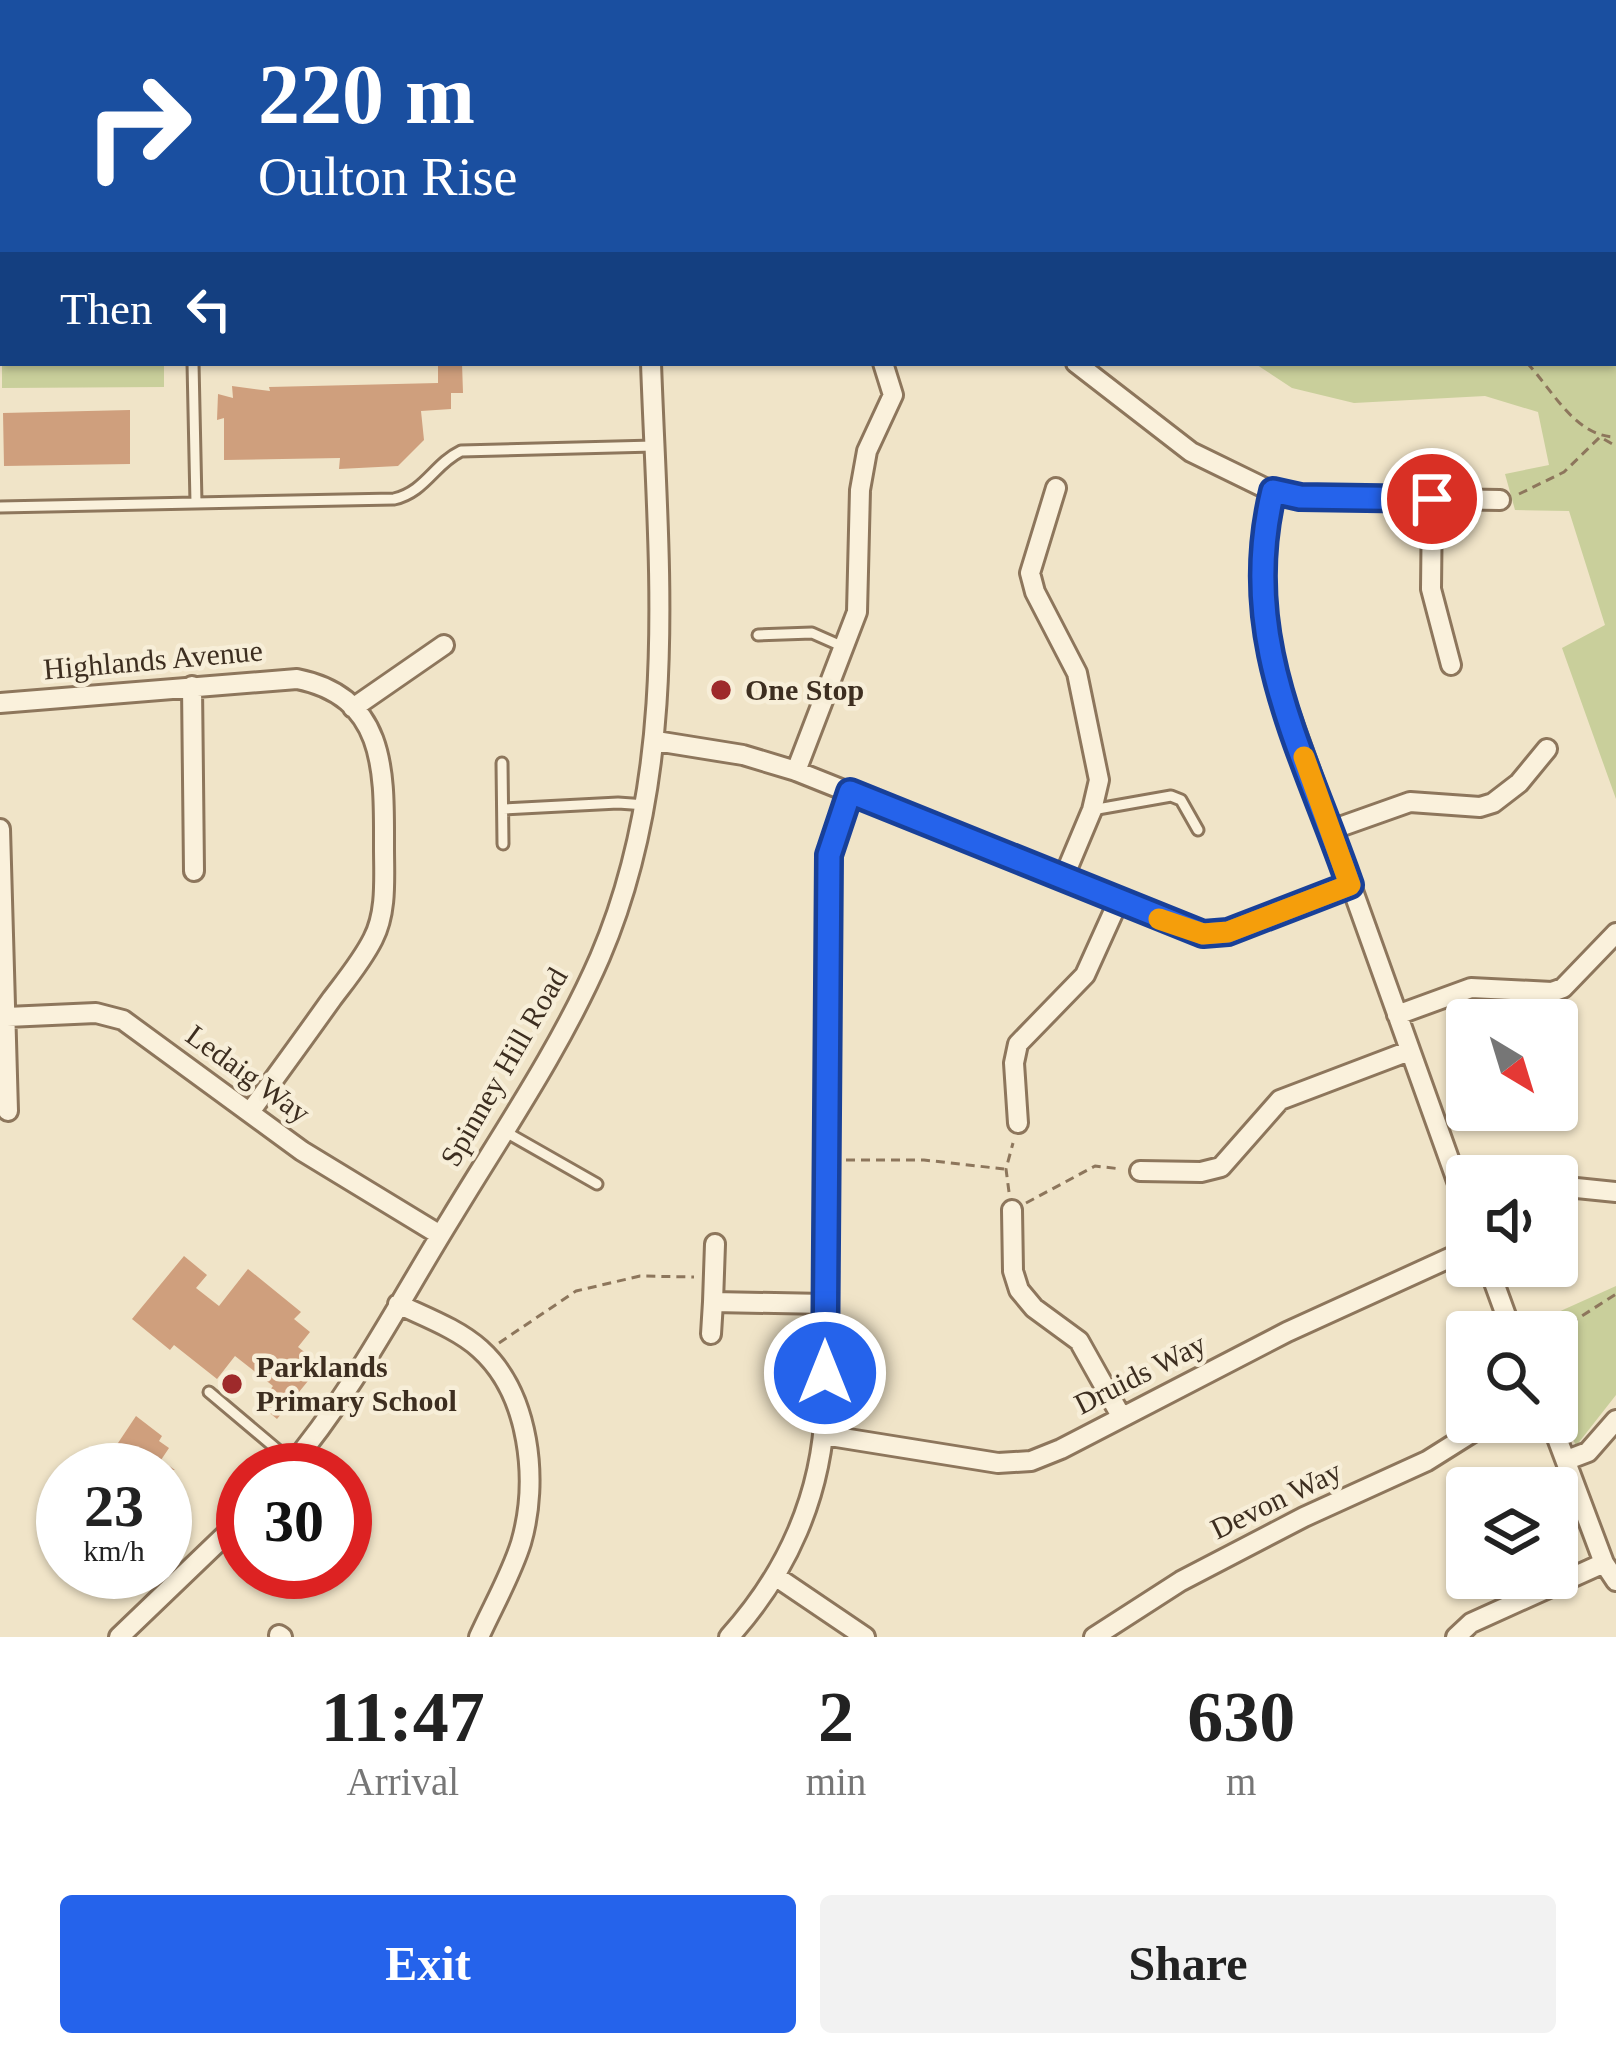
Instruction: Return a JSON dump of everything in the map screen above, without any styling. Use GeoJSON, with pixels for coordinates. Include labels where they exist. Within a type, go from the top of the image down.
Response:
{"type":"FeatureCollection","features":[{"type":"Feature","properties":{"kind":"street","name":"Spinney Hill Road"},"geometry":{"type":"LineString","coordinates":[[307,1443],[337,1403],[567,1026],[601,955],[631,872],[656,741],[659,643],[651,366]]}},
{"type":"Feature","properties":{"kind":"street"},"geometry":{"type":"LineString","coordinates":[[796,771],[846,648],[860,596],[859,506],[867,451],[893,395],[884,366]]}},
{"type":"Feature","properties":{"kind":"street"},"geometry":{"type":"LineString","coordinates":[[1080,366],[1191,452],[1273,491],[1300,497],[1500,500]]}},
{"type":"Feature","properties":{"kind":"street"},"geometry":{"type":"LineString","coordinates":[[1056,488],[1030,573],[1035,592],[1071,656],[1086,704],[1099,780],[1092,810],[1063,879]]}},
{"type":"Feature","properties":{"kind":"street"},"geometry":{"type":"LineString","coordinates":[[1273,491],[1263,544],[1264,634],[1277,683],[1449,1155]]}},
{"type":"Feature","properties":{"kind":"street"},"geometry":{"type":"LineString","coordinates":[[1432,499],[1431,589],[1451,665]]}},
{"type":"Feature","properties":{"kind":"street"},"geometry":{"type":"LineString","coordinates":[[250,1112],[362,958],[379,925],[382,770],[372,734],[353,708],[444,645]]}},
{"type":"Feature","properties":{"kind":"street","name":"Highlands Avenue"},"geometry":{"type":"LineString","coordinates":[[0,703],[297,679],[325,686],[353,708]]}},
{"type":"Feature","properties":{"kind":"street"},"geometry":{"type":"LineString","coordinates":[[192,686],[194,872]]}},
{"type":"Feature","properties":{"kind":"street"},"geometry":{"type":"LineString","coordinates":[[656,741],[743,754],[796,771],[1203,934],[1228,932],[1350,885]]}},
{"type":"Feature","properties":{"kind":"street"},"geometry":{"type":"LineString","coordinates":[[1331,830],[1410,802],[1480,807],[1493,803],[1547,749]]}},
{"type":"Feature","properties":{"kind":"street"},"geometry":{"type":"LineString","coordinates":[[729,1637],[775,1576],[803,1520],[824,1435],[829,855],[850,792]]}},
{"type":"Feature","properties":{"kind":"street"},"geometry":{"type":"LineString","coordinates":[[0,829],[8,1112]]}},
{"type":"Feature","properties":{"kind":"street"},"geometry":{"type":"LineString","coordinates":[[1018,1124],[1014,1063],[1018,1045],[1085,976],[1118,902]]}},
{"type":"Feature","properties":{"kind":"street"},"geometry":{"type":"LineString","coordinates":[[1396,1015],[1471,988],[1552,992],[1563,988],[1616,933]]}},
{"type":"Feature","properties":{"kind":"street","name":"Ledaig Way"},"geometry":{"type":"LineString","coordinates":[[7,1017],[114,1016],[326,1167],[440,1235]]}},
{"type":"Feature","properties":{"kind":"street"},"geometry":{"type":"LineString","coordinates":[[1140,1171],[1201,1172],[1220,1167],[1280,1100],[1409,1051]]}},
{"type":"Feature","properties":{"kind":"street"},"geometry":{"type":"LineString","coordinates":[[1578,1188],[1616,1192]]}},
{"type":"Feature","properties":{"kind":"street"},"geometry":{"type":"LineString","coordinates":[[1012,1210],[1018,1290],[1079,1341],[1121,1416]]}},
{"type":"Feature","properties":{"kind":"street"},"geometry":{"type":"LineString","coordinates":[[711,1334],[715,1244]]}},
{"type":"Feature","properties":{"kind":"street","name":"Druids Way"},"geometry":{"type":"LineString","coordinates":[[824,1435],[983,1462],[1015,1463],[1061,1449],[1287,1332],[1446,1260]]}},
{"type":"Feature","properties":{"kind":"street"},"geometry":{"type":"LineString","coordinates":[[713,1302],[826,1304]]}},
{"type":"Feature","properties":{"kind":"street"},"geometry":{"type":"LineString","coordinates":[[398,1304],[485,1353],[505,1379],[517,1407],[529,1500],[516,1556],[478,1637]]}},
{"type":"Feature","properties":{"kind":"street"},"geometry":{"type":"LineString","coordinates":[[1568,1460],[1588,1452],[1616,1420]]}},
{"type":"Feature","properties":{"kind":"street","name":"Devon Way"},"geometry":{"type":"LineString","coordinates":[[1094,1637],[1181,1581],[1456,1443]]}},
{"type":"Feature","properties":{"kind":"street"},"geometry":{"type":"LineString","coordinates":[[1560,1443],[1604,1563],[1616,1581]]}},
{"type":"Feature","properties":{"kind":"street"},"geometry":{"type":"LineString","coordinates":[[119,1637],[216,1544]]}},
{"type":"Feature","properties":{"kind":"street"},"geometry":{"type":"LineString","coordinates":[[1456,1637],[1471,1622],[1604,1563]]}},
{"type":"Feature","properties":{"kind":"street"},"geometry":{"type":"LineString","coordinates":[[775,1576],[865,1637]]}},
{"type":"Feature","properties":{"kind":"lane"},"geometry":{"type":"LineString","coordinates":[[193,366],[196,503]]}},
{"type":"Feature","properties":{"kind":"lane"},"geometry":{"type":"LineString","coordinates":[[0,507],[394,499],[415,492],[460,451],[654,446]]}},
{"type":"Feature","properties":{"kind":"lane"},"geometry":{"type":"LineString","coordinates":[[758,635],[812,633],[846,648]]}},
{"type":"Feature","properties":{"kind":"lane"},"geometry":{"type":"LineString","coordinates":[[502,763],[503,844]]}},
{"type":"Feature","properties":{"kind":"lane"},"geometry":{"type":"LineString","coordinates":[[1092,810],[1171,796],[1181,800],[1198,830]]}},
{"type":"Feature","properties":{"kind":"lane"},"geometry":{"type":"LineString","coordinates":[[502,809],[618,802],[646,805]]}},
{"type":"Feature","properties":{"kind":"lane"},"geometry":{"type":"LineString","coordinates":[[504,1131],[597,1184]]}},
{"type":"Feature","properties":{"kind":"lane"},"geometry":{"type":"LineString","coordinates":[[209,1392],[265,1443]]}},
{"type":"Feature","properties":{"kind":"path"},"geometry":{"type":"LineString","coordinates":[[1530,366],[1575,420],[1616,446]]}},
{"type":"Feature","properties":{"kind":"path"},"geometry":{"type":"LineString","coordinates":[[1500,500],[1564,472],[1600,437],[1616,437]]}},
{"type":"Feature","properties":{"kind":"path"},"geometry":{"type":"LineString","coordinates":[[1018,1124],[1006,1169],[1012,1210],[1095,1166],[1140,1171]]}},
{"type":"Feature","properties":{"kind":"path"},"geometry":{"type":"LineString","coordinates":[[826,1160],[924,1160],[1006,1169]]}},
{"type":"Feature","properties":{"kind":"path"},"geometry":{"type":"LineString","coordinates":[[485,1353],[576,1291],[640,1276],[714,1277]]}},
{"type":"Feature","properties":{"kind":"path"},"geometry":{"type":"LineString","coordinates":[[1578,1318],[1616,1294]]}},
{"type":"Feature","properties":{"kind":"green space"},"geometry":{"type":"Polygon","coordinates":[[[2,366],[164,366],[164,387],[2,388],[2,366]]]}},
{"type":"Feature","properties":{"kind":"green space"},"geometry":{"type":"Polygon","coordinates":[[[1259,366],[1616,366],[1616,799],[1562,648],[1605,625],[1569,511],[1515,510],[1505,474],[1549,465],[1538,412],[1485,396],[1354,403],[1292,388],[1259,366]]]}},
{"type":"Feature","properties":{"kind":"green space"},"geometry":{"type":"Polygon","coordinates":[[[1616,1286],[1616,1395],[1576,1446],[1578,1311],[1561,1311],[1616,1286]]]}},
{"type":"Feature","properties":{"kind":"building"},"geometry":{"type":"Polygon","coordinates":[[[438,366],[462,366],[463,393],[451,393],[451,409],[421,411],[424,440],[398,466],[339,469],[340,458],[224,460],[224,418],[217,420],[218,394],[233,398],[232,386],[270,391],[269,387],[438,383],[438,366]]]}},
{"type":"Feature","properties":{"kind":"building"},"geometry":{"type":"Polygon","coordinates":[[[130,410],[130,464],[4,466],[3,413],[130,410]]]}},
{"type":"Feature","properties":{"kind":"building","name":"Parklands Primary School"},"geometry":{"type":"Polygon","coordinates":[[[184,1256],[207,1275],[196,1288],[219,1306],[248,1269],[301,1312],[294,1319],[310,1332],[298,1347],[321,1365],[277,1419],[259,1404],[273,1386],[235,1356],[217,1379],[132,1319],[184,1256]]]}},
{"type":"Feature","properties":{"kind":"building"},"geometry":{"type":"Polygon","coordinates":[[[136,1416],[162,1436],[162,1443],[118,1443],[136,1416]]]}},
{"type":"Feature","properties":{"kind":"slow traffic"},"geometry":{"type":"LineString","coordinates":[[1159,919],[1203,934],[1228,932],[1350,885],[1304,757]]}},
{"type":"Feature","properties":{"kind":"place","name":"One Stop"},"geometry":{"type":"Point","coordinates":[721,690]}},
{"type":"Feature","properties":{"kind":"place","name":"Parklands Primary School"},"geometry":{"type":"Point","coordinates":[232,1384]}},
{"type":"Feature","properties":{"kind":"route"},"geometry":{"type":"LineString","coordinates":[[825,1373],[829,855],[850,792],[1203,934],[1228,932],[1350,885],[1264,634],[1261,579],[1267,517],[1273,491],[1300,497],[1432,499]]}}]}
